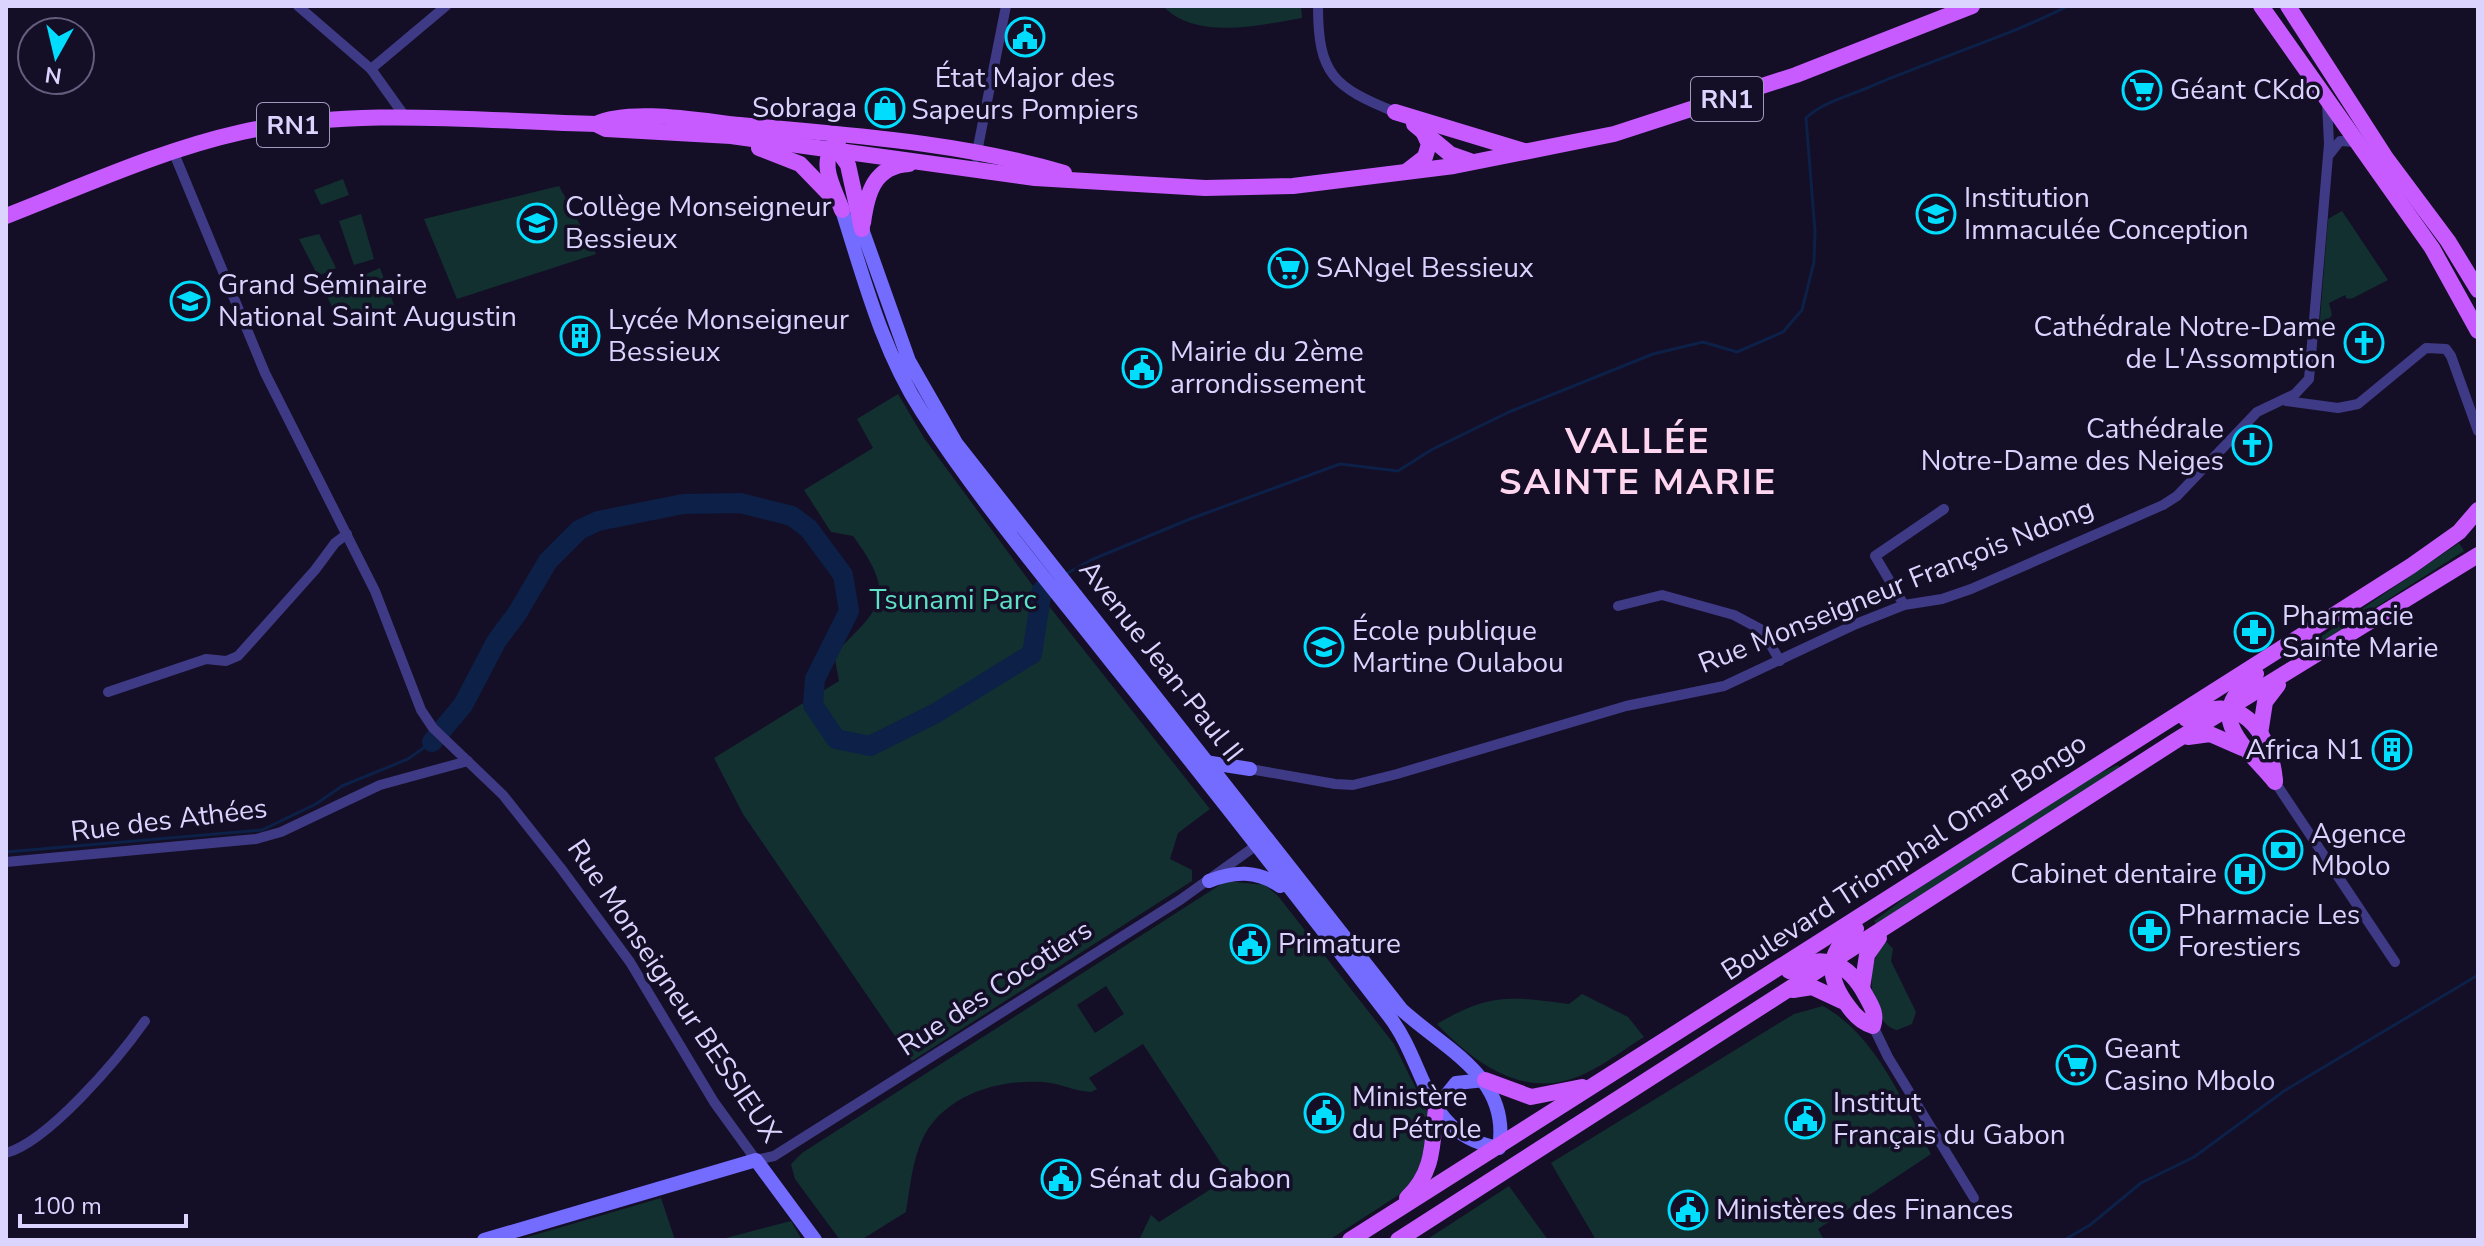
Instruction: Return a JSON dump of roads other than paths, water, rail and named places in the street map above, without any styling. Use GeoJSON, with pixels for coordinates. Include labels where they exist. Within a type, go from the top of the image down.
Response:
{"type":"FeatureCollection","features":[{"type":"Feature","properties":{"kind":"main road","name":"RN1"},"geometry":{"type":"LineString","coordinates":[[596,124],[610,117],[714,122],[971,158],[1086,179],[1173,187],[1248,188],[1406,172],[1529,153],[1614,134],[1716,103],[1972,6]]}},
{"type":"Feature","properties":{"kind":"main road"},"geometry":{"type":"LineString","coordinates":[[2252,6],[2275,29]]}},
{"type":"Feature","properties":{"kind":"main road"},"geometry":{"type":"LineString","coordinates":[[2261,6],[2432,248],[2478,331]]}},
{"type":"Feature","properties":{"kind":"main road"},"geometry":{"type":"LineString","coordinates":[[2275,6],[2329,85],[2348,100]]}},
{"type":"Feature","properties":{"kind":"main road"},"geometry":{"type":"LineString","coordinates":[[2288,6],[2478,290]]}},
{"type":"Feature","properties":{"kind":"main road"},"geometry":{"type":"LineString","coordinates":[[1395,112],[1529,153]]}},
{"type":"Feature","properties":{"kind":"main road"},"geometry":{"type":"LineString","coordinates":[[1395,112],[1462,162]]}},
{"type":"Feature","properties":{"kind":"main road","name":"RN1"},"geometry":{"type":"LineString","coordinates":[[6,216],[173,151],[246,131],[286,125],[406,118],[596,124],[606,129],[680,132],[835,148],[930,162],[971,158]]}},
{"type":"Feature","properties":{"kind":"main road"},"geometry":{"type":"LineString","coordinates":[[714,122],[812,135],[835,148],[848,165],[862,229]]}},
{"type":"Feature","properties":{"kind":"main road"},"geometry":{"type":"LineString","coordinates":[[1439,127],[1462,145],[1462,162]]}},
{"type":"Feature","properties":{"kind":"main road"},"geometry":{"type":"LineString","coordinates":[[1406,172],[1425,157],[1429,144],[1421,129]]}},
{"type":"Feature","properties":{"kind":"main road"},"geometry":{"type":"LineString","coordinates":[[680,132],[785,155],[819,181],[842,210]]}},
{"type":"Feature","properties":{"kind":"main road"},"geometry":{"type":"LineString","coordinates":[[842,210],[827,166],[835,148],[846,140],[971,158]]}},
{"type":"Feature","properties":{"kind":"main road"},"geometry":{"type":"LineString","coordinates":[[862,229],[868,195],[878,175],[895,165],[930,162]]}},
{"type":"Feature","properties":{"kind":"main road","name":"Avenue Jean-Paul II"},"geometry":{"type":"LineString","coordinates":[[842,210],[881,332],[905,382],[951,453],[1049,585],[1260,843],[1402,1010],[1485,1080]]}},
{"type":"Feature","properties":{"kind":"main road","name":"Avenue Jean-Paul II"},"geometry":{"type":"LineString","coordinates":[[862,229],[904,349],[930,400],[972,465],[1233,796],[1293,895],[1390,1017],[1436,1108],[1457,1133],[1499,1148]]}},
{"type":"Feature","properties":{"kind":"main road","name":"Boulevard Triomphal Omar Bongo"},"geometry":{"type":"LineString","coordinates":[[1350,1240],[2384,582],[2459,532],[2478,510]]}},
{"type":"Feature","properties":{"kind":"main road"},"geometry":{"type":"LineString","coordinates":[[2459,532],[2475,556]]}},
{"type":"Feature","properties":{"kind":"main road","name":"Boulevard Triomphal Omar Bongo"},"geometry":{"type":"LineString","coordinates":[[1398,1240],[2175,741],[2475,556]]}},
{"type":"Feature","properties":{"kind":"main road"},"geometry":{"type":"LineString","coordinates":[[2275,782],[2243,749],[2230,724],[2229,709],[2235,693],[2245,682],[2338,619],[2384,582]]}},
{"type":"Feature","properties":{"kind":"main road"},"geometry":{"type":"LineString","coordinates":[[2260,734],[2267,697],[2288,674]]}},
{"type":"Feature","properties":{"kind":"main road"},"geometry":{"type":"LineString","coordinates":[[2087,771],[2125,757],[2205,709],[2229,709],[2244,714],[2260,734],[2275,782]]}},
{"type":"Feature","properties":{"kind":"main road"},"geometry":{"type":"LineString","coordinates":[[2175,741],[2210,734],[2243,749]]}},
{"type":"Feature","properties":{"kind":"main road"},"geometry":{"type":"LineString","coordinates":[[1205,762],[1250,769]]}},
{"type":"Feature","properties":{"kind":"main road"},"geometry":{"type":"LineString","coordinates":[[1233,796],[1233,779],[1250,769]]}},
{"type":"Feature","properties":{"kind":"main road"},"geometry":{"type":"LineString","coordinates":[[1209,881],[1234,873],[1249,873],[1268,878],[1293,895]]}},
{"type":"Feature","properties":{"kind":"main road"},"geometry":{"type":"LineString","coordinates":[[1714,1009],[1754,994],[1807,962],[1831,962],[1845,967],[1862,988],[1874,1012],[1873,1026],[1861,1020],[1846,1004],[1832,977],[1831,962],[1840,941],[1927,874]]}},
{"type":"Feature","properties":{"kind":"main road"},"geometry":{"type":"LineString","coordinates":[[1862,988],[1868,950],[1891,926]]}},
{"type":"Feature","properties":{"kind":"main road"},"geometry":{"type":"LineString","coordinates":[[1783,993],[1812,987],[1846,1004]]}},
{"type":"Feature","properties":{"kind":"main road"},"geometry":{"type":"LineString","coordinates":[[1392,1214],[1418,1187],[1429,1168],[1436,1108],[1456,1083],[1485,1080],[1538,1097],[1571,1091],[1616,1071]]}},
{"type":"Feature","properties":{"kind":"main road"},"geometry":{"type":"LineString","coordinates":[[1499,1148],[1528,1145],[1618,1092],[1656,1077]]}},
{"type":"Feature","properties":{"kind":"main road"},"geometry":{"type":"LineString","coordinates":[[1387,1240],[1480,1175],[1499,1148],[1497,1110],[1485,1080]]}},
{"type":"Feature","properties":{"kind":"main road"},"geometry":{"type":"LineString","coordinates":[[484,1240],[756,1160]]}},
{"type":"Feature","properties":{"kind":"main road","name":"Rue Monseigneur BESSIEUX"},"geometry":{"type":"LineString","coordinates":[[756,1160],[815,1240]]}},
{"type":"Feature","properties":{"kind":"street"},"geometry":{"type":"LineString","coordinates":[[298,6],[371,69],[406,118]]}},
{"type":"Feature","properties":{"kind":"street"},"geometry":{"type":"LineString","coordinates":[[371,69],[446,6]]}},
{"type":"Feature","properties":{"kind":"street"},"geometry":{"type":"LineString","coordinates":[[971,158],[1006,6]]}},
{"type":"Feature","properties":{"kind":"street"},"geometry":{"type":"LineString","coordinates":[[1318,6],[1321,48],[1333,79],[1352,93],[1395,112]]}},
{"type":"Feature","properties":{"kind":"street"},"geometry":{"type":"LineString","coordinates":[[2327,103],[2328,157]]}},
{"type":"Feature","properties":{"kind":"street"},"geometry":{"type":"LineString","coordinates":[[2328,157],[2340,141],[2355,142]]}},
{"type":"Feature","properties":{"kind":"street","name":"Rue Monseigneur BESSIEUX"},"geometry":{"type":"LineString","coordinates":[[173,151],[265,373],[383,610],[415,698],[433,728],[527,822],[613,939],[714,1102],[756,1160]]}},
{"type":"Feature","properties":{"kind":"street","name":"Rue Monseigneur François Ndong"},"geometry":{"type":"LineString","coordinates":[[1250,769],[1353,785],[1626,706],[1724,686],[1904,605],[1942,599],[1971,589],[2163,505],[2177,496],[2257,412],[2295,394],[2309,379],[2328,157]]}},
{"type":"Feature","properties":{"kind":"street"},"geometry":{"type":"LineString","coordinates":[[2272,404],[2295,401],[2345,408],[2358,404],[2426,348],[2446,349],[2478,431]]}},
{"type":"Feature","properties":{"kind":"street"},"geometry":{"type":"LineString","coordinates":[[1904,605],[1875,556],[1944,509]]}},
{"type":"Feature","properties":{"kind":"street"},"geometry":{"type":"LineString","coordinates":[[108,692],[206,659],[226,661],[238,656],[315,570],[335,543],[347,534]]}},
{"type":"Feature","properties":{"kind":"street"},"geometry":{"type":"LineString","coordinates":[[1618,606],[1662,595],[1734,615],[1762,630],[1780,661]]}},
{"type":"Feature","properties":{"kind":"street","name":"Rue des Athées"},"geometry":{"type":"LineString","coordinates":[[6,862],[256,839],[281,832],[380,785],[468,761]]}},
{"type":"Feature","properties":{"kind":"street"},"geometry":{"type":"LineString","coordinates":[[2275,782],[2395,962]]}},
{"type":"Feature","properties":{"kind":"street","name":"Rue des Cocotiers"},"geometry":{"type":"LineString","coordinates":[[756,1160],[783,1150],[1209,881],[1260,843]]}},
{"type":"Feature","properties":{"kind":"street"},"geometry":{"type":"LineString","coordinates":[[6,1153],[18,1150],[76,1101],[117,1060],[145,1021]]}},
{"type":"Feature","properties":{"kind":"street"},"geometry":{"type":"LineString","coordinates":[[1873,1026],[1888,1057],[1974,1198]]}},
{"type":"Feature","properties":{"kind":"waterway"},"geometry":{"type":"LineString","coordinates":[[1064,575],[1091,560],[1190,519],[1340,464],[1398,471],[1431,450],[1509,412],[1653,354],[1703,342],[1737,352],[1783,332],[1802,310],[1814,262],[1815,231],[1806,118],[1835,100],[2018,29],[2068,6]]}},
{"type":"Feature","properties":{"kind":"waterway"},"geometry":{"type":"LineString","coordinates":[[432,742],[463,705],[496,642],[548,561],[579,530],[598,521],[683,504],[740,503],[792,516],[809,529],[843,575],[849,611],[815,679],[813,705],[836,739],[870,746],[936,713],[1032,654],[1042,590]]}},
{"type":"Feature","properties":{"kind":"waterway"},"geometry":{"type":"LineString","coordinates":[[6,852],[262,830],[316,804],[342,786],[408,759],[432,742]]}},
{"type":"Feature","properties":{"kind":"waterway"},"geometry":{"type":"LineString","coordinates":[[2064,1240],[2090,1225],[2141,1183],[2194,1157],[2284,1091],[2478,975]]}},
{"type":"Feature","properties":{"kind":"place","name":"État Major des Sapeurs Pompiers"},"geometry":{"type":"Point","coordinates":[1025,37]}},
{"type":"Feature","properties":{"kind":"place","name":"Géant CKdo"},"geometry":{"type":"Point","coordinates":[2142,90]}},
{"type":"Feature","properties":{"kind":"place","name":"Sobraga"},"geometry":{"type":"Point","coordinates":[885,108]}},
{"type":"Feature","properties":{"kind":"place","name":"Institution Immaculée Conception"},"geometry":{"type":"Point","coordinates":[1936,214]}},
{"type":"Feature","properties":{"kind":"place","name":"Collège Monseigneur Bessieux"},"geometry":{"type":"Point","coordinates":[537,223]}},
{"type":"Feature","properties":{"kind":"place","name":"SANgel Bessieux"},"geometry":{"type":"Point","coordinates":[1288,268]}},
{"type":"Feature","properties":{"kind":"place","name":"Grand Séminaire National Saint Augustin"},"geometry":{"type":"Point","coordinates":[190,301]}},
{"type":"Feature","properties":{"kind":"place","name":"Lycée Monseigneur Bessieux"},"geometry":{"type":"Point","coordinates":[580,336]}},
{"type":"Feature","properties":{"kind":"place","name":"Cathédrale Notre-Dame de L'Assomption"},"geometry":{"type":"Point","coordinates":[2364,343]}},
{"type":"Feature","properties":{"kind":"place","name":"Mairie du 2ème arrondissement"},"geometry":{"type":"Point","coordinates":[1142,368]}},
{"type":"Feature","properties":{"kind":"place","name":"Cathédrale Notre-Dame des Neiges"},"geometry":{"type":"Point","coordinates":[2252,445]}},
{"type":"Feature","properties":{"kind":"place","name":"Pharmacie Sainte Marie"},"geometry":{"type":"Point","coordinates":[2254,632]}},
{"type":"Feature","properties":{"kind":"place","name":"École publique Martine Oulabou"},"geometry":{"type":"Point","coordinates":[1324,647]}},
{"type":"Feature","properties":{"kind":"place","name":"Africa N1"},"geometry":{"type":"Point","coordinates":[2392,750]}},
{"type":"Feature","properties":{"kind":"place","name":"Agence Mbolo"},"geometry":{"type":"Point","coordinates":[2283,850]}},
{"type":"Feature","properties":{"kind":"place","name":"Cabinet dentaire"},"geometry":{"type":"Point","coordinates":[2245,874]}},
{"type":"Feature","properties":{"kind":"place","name":"Pharmacie Les Forestiers"},"geometry":{"type":"Point","coordinates":[2150,931]}},
{"type":"Feature","properties":{"kind":"place","name":"Primature"},"geometry":{"type":"Point","coordinates":[1250,944]}},
{"type":"Feature","properties":{"kind":"place","name":"Geant Casino Mbolo"},"geometry":{"type":"Point","coordinates":[2076,1065]}},
{"type":"Feature","properties":{"kind":"place","name":"Ministère du Pétrole"},"geometry":{"type":"Point","coordinates":[1324,1113]}},
{"type":"Feature","properties":{"kind":"place","name":"Institut Français du Gabon"},"geometry":{"type":"Point","coordinates":[1805,1119]}},
{"type":"Feature","properties":{"kind":"place","name":"Sénat du Gabon"},"geometry":{"type":"Point","coordinates":[1061,1179]}},
{"type":"Feature","properties":{"kind":"place","name":"Ministères des Finances"},"geometry":{"type":"Point","coordinates":[1688,1210]}},
{"type":"Feature","properties":{"kind":"district","name":"VALLÉE SAINTE MARIE"},"geometry":{"type":"Point","coordinates":[1638,462]}},
{"type":"Feature","properties":{"kind":"park label","name":"Tsunami Parc"},"geometry":{"type":"Point","coordinates":[953,600]}}]}
